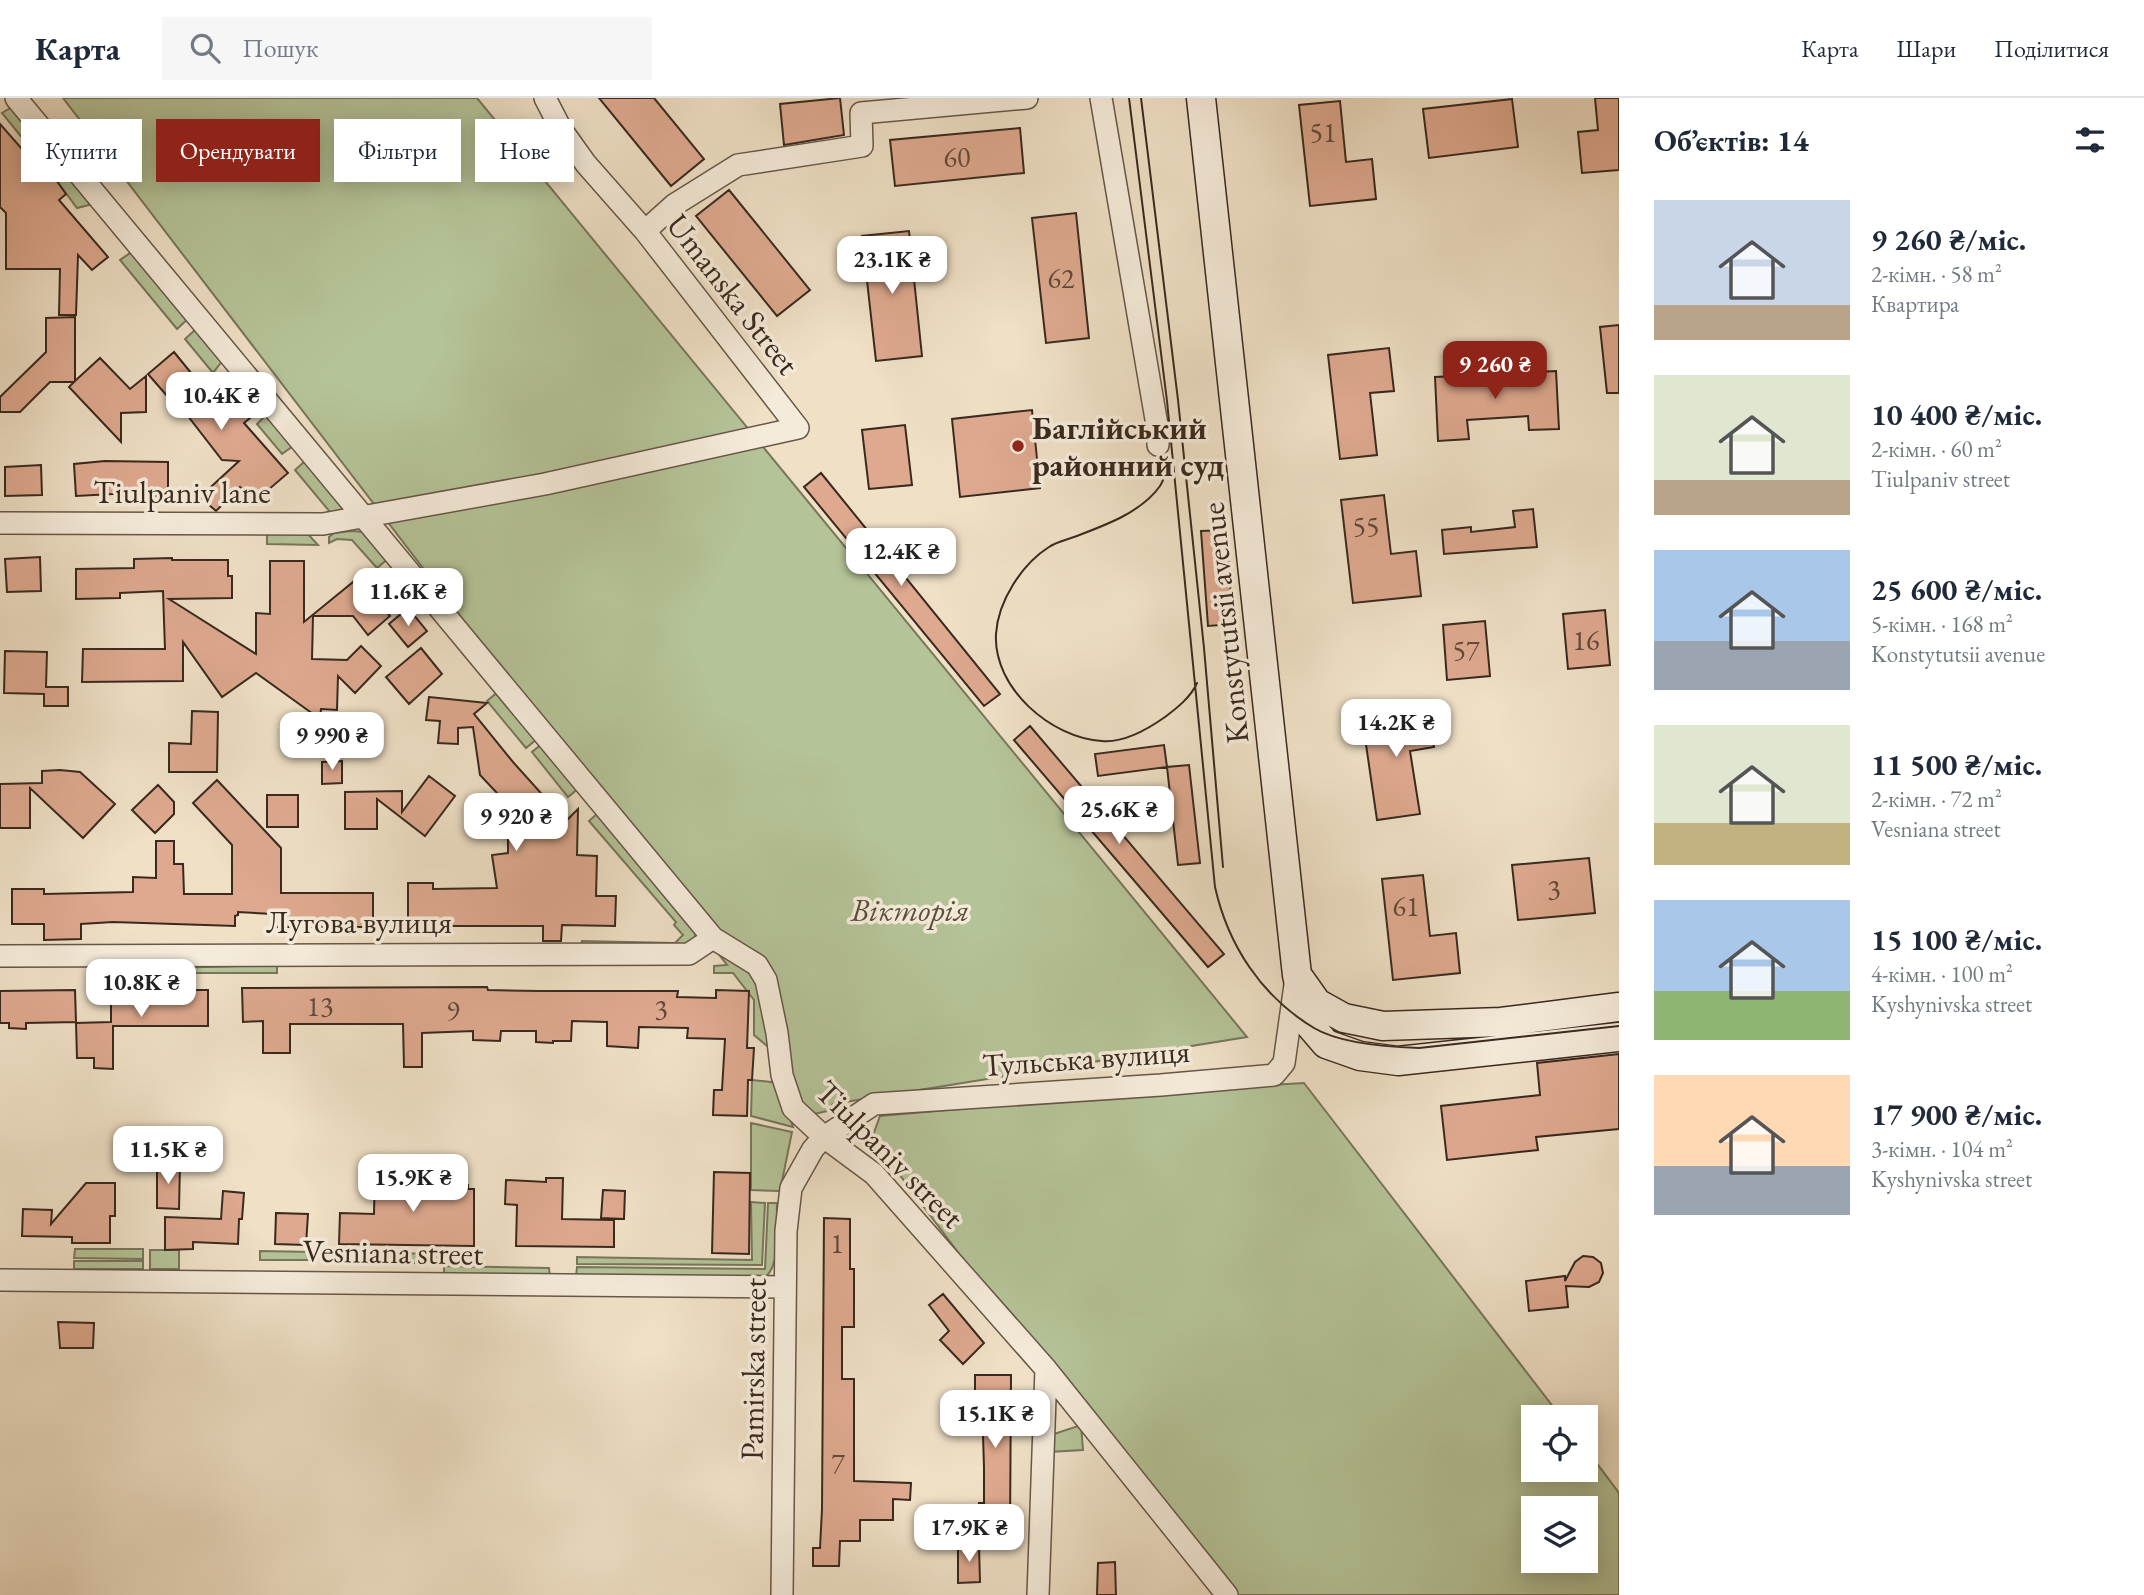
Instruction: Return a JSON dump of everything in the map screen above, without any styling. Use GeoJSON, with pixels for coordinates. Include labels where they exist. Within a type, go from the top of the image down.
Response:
{"type":"FeatureCollection","features":[{"type":"Feature","properties":{"kind":"street","name":"Tiulpaniv street"},"geometry":{"type":"LineString","coordinates":[[16,98],[364,515],[712,939],[757,965],[766,980],[782,1075],[793,1108],[818,1143],[874,1174],[1046,1369],[1227,1595]]}},
{"type":"Feature","properties":{"kind":"street","name":"Umanska Street"},"geometry":{"type":"LineString","coordinates":[[545,98],[561,129],[586,164],[645,231],[797,428]]}},
{"type":"Feature","properties":{"kind":"street"},"geometry":{"type":"LineString","coordinates":[[645,231],[674,205],[738,165],[862,146],[861,113],[1027,98]]}},
{"type":"Feature","properties":{"kind":"street"},"geometry":{"type":"LineString","coordinates":[[1101,98],[1158,431],[1158,445]]}},
{"type":"Feature","properties":{"kind":"street","name":"Konstytutsii avenue"},"geometry":{"type":"LineString","coordinates":[[1201,98],[1297,975],[1308,1023],[1326,1044],[1360,1056],[1398,1061],[1619,1037]]}},
{"type":"Feature","properties":{"kind":"street","name":"Tiulpaniv lane"},"geometry":{"type":"LineString","coordinates":[[0,523],[323,524],[545,484],[797,428]]}},
{"type":"Feature","properties":{"kind":"street","name":"Лугова вулиця"},"geometry":{"type":"LineString","coordinates":[[0,956],[689,954],[712,939]]}},
{"type":"Feature","properties":{"kind":"street"},"geometry":{"type":"LineString","coordinates":[[1297,975],[1317,1003],[1344,1018],[1383,1026],[1501,1022],[1619,1007]]}},
{"type":"Feature","properties":{"kind":"street","name":"Тульська вулиця"},"geometry":{"type":"LineString","coordinates":[[818,1143],[874,1104],[1274,1075],[1284,1063],[1297,975]]}},
{"type":"Feature","properties":{"kind":"street","name":"Pamirska street"},"geometry":{"type":"LineString","coordinates":[[782,1595],[786,1231],[792,1188],[818,1143]]}},
{"type":"Feature","properties":{"kind":"street","name":"Vesniana street"},"geometry":{"type":"LineString","coordinates":[[0,1280],[785,1287]]}},
{"type":"Feature","properties":{"kind":"street"},"geometry":{"type":"LineString","coordinates":[[1038,1595],[1046,1369]]}},
{"type":"Feature","properties":{"kind":"green space","name":"Вікторія"},"geometry":{"type":"Polygon","coordinates":[[[63,98],[477,98],[494,119],[475,119],[475,182],[546,182],[1247,1037],[833,1104],[827,1111],[810,1115],[798,1107],[773,1051],[754,1035],[754,1000],[733,973],[714,973],[714,966],[727,965],[127,182],[142,182],[142,119],[79,119],[63,98]]]}},
{"type":"Feature","properties":{"kind":"green space"},"geometry":{"type":"Polygon","coordinates":[[[17,104],[29,119],[21,119],[21,136],[2,113],[17,104]]]}},
{"type":"Feature","properties":{"kind":"green space"},"geometry":{"type":"Polygon","coordinates":[[[58,182],[80,182],[97,203],[77,208],[58,182]]]}},
{"type":"Feature","properties":{"kind":"green space"},"geometry":{"type":"Polygon","coordinates":[[[133,251],[189,318],[177,329],[120,260],[133,251]]]}},
{"type":"Feature","properties":{"kind":"green space"},"geometry":{"type":"Polygon","coordinates":[[[196,329],[223,360],[213,373],[185,339],[196,329]]]}},
{"type":"Feature","properties":{"kind":"green space"},"geometry":{"type":"Polygon","coordinates":[[[237,378],[262,408],[251,417],[226,387],[237,378]]]}},
{"type":"Feature","properties":{"kind":"green space"},"geometry":{"type":"Polygon","coordinates":[[[266,415],[293,446],[282,454],[257,424],[266,415]]]}},
{"type":"Feature","properties":{"kind":"green space"},"geometry":{"type":"Polygon","coordinates":[[[305,461],[348,514],[330,512],[295,470],[305,461]]]}},
{"type":"Feature","properties":{"kind":"green space"},"geometry":{"type":"Polygon","coordinates":[[[267,531],[307,533],[318,545],[267,544],[267,531]]]}},
{"type":"Feature","properties":{"kind":"green space"},"geometry":{"type":"Polygon","coordinates":[[[366,532],[389,558],[377,568],[352,540],[337,539],[329,543],[329,537],[334,533],[366,532]]]}},
{"type":"Feature","properties":{"kind":"green space"},"geometry":{"type":"Polygon","coordinates":[[[396,566],[422,597],[410,608],[384,577],[396,566]]]}},
{"type":"Feature","properties":{"kind":"green space"},"geometry":{"type":"Polygon","coordinates":[[[499,691],[538,738],[526,748],[487,701],[499,691]]]}},
{"type":"Feature","properties":{"kind":"green space"},"geometry":{"type":"Polygon","coordinates":[[[543,743],[579,788],[568,797],[532,752],[543,743]]]}},
{"type":"Feature","properties":{"kind":"green space"},"geometry":{"type":"Polygon","coordinates":[[[599,812],[696,933],[693,941],[680,948],[581,947],[582,941],[675,943],[683,935],[674,925],[676,922],[589,821],[599,812]]]}},
{"type":"Feature","properties":{"kind":"green space"},"geometry":{"type":"Polygon","coordinates":[[[277,965],[277,973],[172,973],[172,968],[277,965]]]}},
{"type":"Feature","properties":{"kind":"green space"},"geometry":{"type":"Polygon","coordinates":[[[752,1080],[780,1083],[793,1127],[751,1116],[752,1080]]]}},
{"type":"Feature","properties":{"kind":"green space"},"geometry":{"type":"Polygon","coordinates":[[[1304,1083],[1552,1405],[1521,1405],[1521,1482],[1598,1482],[1598,1465],[1619,1493],[1619,1595],[1238,1595],[1027,1344],[872,1138],[880,1116],[1164,1091],[1304,1083]]]}},
{"type":"Feature","properties":{"kind":"green space"},"geometry":{"type":"Polygon","coordinates":[[[751,1123],[792,1132],[780,1191],[751,1190],[751,1123]]]}},
{"type":"Feature","properties":{"kind":"green space"},"geometry":{"type":"Polygon","coordinates":[[[751,1202],[765,1203],[762,1265],[577,1264],[577,1257],[752,1260],[751,1202]]]}},
{"type":"Feature","properties":{"kind":"green space"},"geometry":{"type":"Polygon","coordinates":[[[768,1203],[777,1203],[777,1244],[773,1265],[763,1279],[576,1277],[577,1267],[765,1269],[768,1203]]]}},
{"type":"Feature","properties":{"kind":"green space"},"geometry":{"type":"Polygon","coordinates":[[[75,1249],[143,1249],[143,1259],[74,1258],[75,1249]]]}},
{"type":"Feature","properties":{"kind":"green space"},"geometry":{"type":"Polygon","coordinates":[[[150,1250],[179,1250],[179,1269],[150,1269],[150,1250]]]}},
{"type":"Feature","properties":{"kind":"green space"},"geometry":{"type":"Polygon","coordinates":[[[260,1251],[315,1252],[315,1260],[260,1260],[260,1251]]]}},
{"type":"Feature","properties":{"kind":"green space"},"geometry":{"type":"Polygon","coordinates":[[[388,1253],[439,1254],[440,1263],[387,1263],[388,1253]]]}},
{"type":"Feature","properties":{"kind":"green space"},"geometry":{"type":"Polygon","coordinates":[[[74,1261],[143,1261],[143,1269],[74,1269],[74,1261]]]}},
{"type":"Feature","properties":{"kind":"green space"},"geometry":{"type":"Polygon","coordinates":[[[444,1266],[549,1268],[550,1277],[444,1275],[444,1266]]]}},
{"type":"Feature","properties":{"kind":"green space"},"geometry":{"type":"Polygon","coordinates":[[[1081,1425],[1083,1450],[1049,1452],[1048,1436],[1081,1425]]]}},
{"type":"Feature","properties":{"kind":"building"},"geometry":{"type":"Polygon","coordinates":[[[599,98],[654,98],[704,159],[671,186],[599,98]]]}},
{"type":"Feature","properties":{"kind":"building"},"geometry":{"type":"Polygon","coordinates":[[[840,98],[844,135],[784,145],[780,104],[840,98]]]}},
{"type":"Feature","properties":{"kind":"building"},"geometry":{"type":"Polygon","coordinates":[[[1595,98],[1619,98],[1619,170],[1582,173],[1578,132],[1598,130],[1595,98]]]}},
{"type":"Feature","properties":{"kind":"building"},"geometry":{"type":"Polygon","coordinates":[[[1512,99],[1518,147],[1429,158],[1423,109],[1512,99]]]}},
{"type":"Feature","properties":{"kind":"building"},"geometry":{"type":"Polygon","coordinates":[[[1340,101],[1346,162],[1372,159],[1376,199],[1310,206],[1299,105],[1340,101]]]}},
{"type":"Feature","properties":{"kind":"building"},"geometry":{"type":"Polygon","coordinates":[[[0,124],[21,148],[21,182],[58,182],[66,194],[59,200],[108,257],[92,270],[78,255],[76,315],[59,315],[60,269],[6,269],[6,213],[0,207],[0,124]]]}},
{"type":"Feature","properties":{"kind":"building"},"geometry":{"type":"Polygon","coordinates":[[[1020,128],[1024,173],[895,186],[890,140],[1020,128]]]}},
{"type":"Feature","properties":{"kind":"building"},"geometry":{"type":"Polygon","coordinates":[[[729,190],[810,290],[777,316],[696,216],[729,190]]]}},
{"type":"Feature","properties":{"kind":"building"},"geometry":{"type":"Polygon","coordinates":[[[1076,213],[1089,338],[1046,343],[1032,218],[1076,213]]]}},
{"type":"Feature","properties":{"kind":"building"},"geometry":{"type":"Polygon","coordinates":[[[909,231],[922,356],[876,361],[862,236],[909,231]]]}},
{"type":"Feature","properties":{"kind":"building"},"geometry":{"type":"Polygon","coordinates":[[[75,317],[75,381],[100,358],[130,389],[146,376],[146,412],[121,413],[121,442],[69,387],[74,382],[50,382],[20,412],[0,412],[0,397],[46,352],[46,318],[75,317]]]}},
{"type":"Feature","properties":{"kind":"building"},"geometry":{"type":"Polygon","coordinates":[[[1619,325],[1619,393],[1607,393],[1600,327],[1619,325]]]}},
{"type":"Feature","properties":{"kind":"building"},"geometry":{"type":"Polygon","coordinates":[[[1389,348],[1394,391],[1370,393],[1377,455],[1340,459],[1328,355],[1389,348]]]}},
{"type":"Feature","properties":{"kind":"building"},"geometry":{"type":"Polygon","coordinates":[[[174,352],[200,384],[213,373],[250,418],[244,423],[288,473],[254,502],[240,487],[216,511],[200,497],[239,461],[222,460],[177,402],[174,404],[148,374],[174,352]]]}},
{"type":"Feature","properties":{"kind":"building"},"geometry":{"type":"Polygon","coordinates":[[[1556,371],[1559,429],[1529,430],[1528,416],[1467,420],[1469,439],[1438,441],[1435,377],[1556,371]]]}},
{"type":"Feature","properties":{"kind":"building"},"geometry":{"type":"Polygon","coordinates":[[[1032,410],[1040,488],[960,497],[952,419],[1032,410]]]}},
{"type":"Feature","properties":{"kind":"building"},"geometry":{"type":"Polygon","coordinates":[[[905,425],[912,485],[869,489],[862,430],[905,425]]]}},
{"type":"Feature","properties":{"kind":"building"},"geometry":{"type":"Polygon","coordinates":[[[105,461],[168,462],[168,496],[132,496],[132,493],[76,496],[74,464],[105,461]]]}},
{"type":"Feature","properties":{"kind":"building"},"geometry":{"type":"Polygon","coordinates":[[[41,465],[42,495],[5,496],[5,467],[41,465]]]}},
{"type":"Feature","properties":{"kind":"building"},"geometry":{"type":"Polygon","coordinates":[[[821,473],[1000,694],[984,706],[804,487],[821,473]]]}},
{"type":"Feature","properties":{"kind":"building"},"geometry":{"type":"Polygon","coordinates":[[[1384,495],[1391,554],[1416,551],[1421,596],[1353,603],[1341,500],[1384,495]]]}},
{"type":"Feature","properties":{"kind":"building"},"geometry":{"type":"Polygon","coordinates":[[[1533,509],[1537,547],[1444,554],[1442,530],[1471,527],[1471,532],[1515,527],[1513,511],[1533,509]]]}},
{"type":"Feature","properties":{"kind":"building"},"geometry":{"type":"Polygon","coordinates":[[[1226,530],[1233,624],[1208,626],[1201,531],[1226,530]]]}},
{"type":"Feature","properties":{"kind":"building"},"geometry":{"type":"Polygon","coordinates":[[[40,557],[41,591],[7,592],[5,559],[40,557]]]}},
{"type":"Feature","properties":{"kind":"building"},"geometry":{"type":"Polygon","coordinates":[[[134,559],[228,560],[228,576],[232,576],[232,598],[169,599],[256,654],[256,613],[270,614],[270,561],[304,561],[304,622],[358,578],[390,616],[368,635],[353,616],[313,616],[312,659],[347,660],[361,646],[381,666],[355,693],[338,676],[337,710],[321,709],[320,719],[256,673],[222,697],[183,642],[183,681],[82,682],[83,649],[165,649],[163,591],[120,593],[120,598],[76,599],[76,569],[134,568],[134,559]]]}},
{"type":"Feature","properties":{"kind":"building"},"geometry":{"type":"Polygon","coordinates":[[[408,608],[427,631],[408,647],[389,624],[408,608]]]}},
{"type":"Feature","properties":{"kind":"building"},"geometry":{"type":"Polygon","coordinates":[[[1605,610],[1610,665],[1568,669],[1563,614],[1605,610]]]}},
{"type":"Feature","properties":{"kind":"building"},"geometry":{"type":"Polygon","coordinates":[[[1485,621],[1490,676],[1447,680],[1443,625],[1485,621]]]}},
{"type":"Feature","properties":{"kind":"building"},"geometry":{"type":"Polygon","coordinates":[[[421,648],[442,674],[409,704],[386,677],[421,648]]]}},
{"type":"Feature","properties":{"kind":"building"},"geometry":{"type":"Polygon","coordinates":[[[5,651],[47,652],[46,687],[68,687],[68,706],[44,706],[44,694],[4,693],[5,651]]]}},
{"type":"Feature","properties":{"kind":"building"},"geometry":{"type":"Polygon","coordinates":[[[429,697],[487,703],[474,714],[513,762],[566,821],[578,809],[577,855],[597,856],[596,896],[616,896],[615,926],[562,925],[561,941],[543,941],[543,926],[408,926],[408,883],[433,883],[433,889],[497,888],[492,855],[508,853],[508,828],[530,828],[480,775],[473,727],[458,728],[458,744],[438,743],[440,721],[426,720],[429,697]]]}},
{"type":"Feature","properties":{"kind":"building"},"geometry":{"type":"Polygon","coordinates":[[[1428,708],[1434,747],[1410,751],[1420,814],[1377,820],[1362,717],[1428,708]]]}},
{"type":"Feature","properties":{"kind":"building"},"geometry":{"type":"Polygon","coordinates":[[[192,711],[218,712],[217,772],[169,772],[169,743],[191,744],[192,711]]]}},
{"type":"Feature","properties":{"kind":"building"},"geometry":{"type":"Polygon","coordinates":[[[1030,726],[1224,954],[1208,967],[1014,740],[1030,726]]]}},
{"type":"Feature","properties":{"kind":"building"},"geometry":{"type":"Polygon","coordinates":[[[1164,745],[1167,767],[1098,776],[1095,754],[1164,745]]]}},
{"type":"Feature","properties":{"kind":"building"},"geometry":{"type":"Polygon","coordinates":[[[342,761],[342,783],[322,784],[322,762],[342,761]]]}},
{"type":"Feature","properties":{"kind":"building"},"geometry":{"type":"Polygon","coordinates":[[[1189,765],[1200,863],[1178,865],[1167,767],[1189,765]]]}},
{"type":"Feature","properties":{"kind":"building"},"geometry":{"type":"Polygon","coordinates":[[[42,771],[80,772],[115,804],[83,838],[30,788],[30,828],[0,828],[0,784],[42,783],[42,771]]]}},
{"type":"Feature","properties":{"kind":"building"},"geometry":{"type":"Polygon","coordinates":[[[429,776],[455,796],[425,836],[377,799],[377,829],[345,829],[345,792],[402,791],[402,812],[429,776]]]}},
{"type":"Feature","properties":{"kind":"building"},"geometry":{"type":"Polygon","coordinates":[[[217,780],[281,848],[281,893],[373,893],[373,927],[274,927],[273,914],[238,912],[235,926],[113,922],[81,924],[81,939],[44,940],[44,924],[12,924],[12,889],[44,889],[44,894],[133,892],[133,877],[156,878],[156,841],[174,841],[174,864],[183,864],[184,894],[232,894],[232,845],[193,803],[217,780]]]}},
{"type":"Feature","properties":{"kind":"building"},"geometry":{"type":"Polygon","coordinates":[[[158,785],[174,802],[174,814],[155,833],[132,810],[158,785]]]}},
{"type":"Feature","properties":{"kind":"building"},"geometry":{"type":"Polygon","coordinates":[[[267,795],[298,795],[298,827],[267,827],[267,795]]]}},
{"type":"Feature","properties":{"kind":"building"},"geometry":{"type":"Polygon","coordinates":[[[1589,858],[1595,913],[1518,920],[1512,865],[1589,858]]]}},
{"type":"Feature","properties":{"kind":"building"},"geometry":{"type":"Polygon","coordinates":[[[1423,875],[1430,936],[1456,933],[1460,973],[1393,980],[1382,879],[1423,875]]]}},
{"type":"Feature","properties":{"kind":"building"},"geometry":{"type":"Polygon","coordinates":[[[487,987],[488,990],[678,991],[677,997],[716,998],[716,990],[749,991],[747,1048],[754,1048],[752,1080],[748,1080],[747,1116],[713,1115],[714,1090],[722,1090],[725,1039],[687,1038],[688,1028],[639,1027],[638,1048],[607,1046],[607,1022],[572,1021],[571,1041],[553,1043],[536,1042],[536,1031],[501,1031],[500,1041],[473,1040],[473,1031],[422,1033],[422,1067],[404,1067],[403,1024],[290,1024],[290,1053],[263,1053],[263,1021],[243,1022],[242,988],[487,987]]]}},
{"type":"Feature","properties":{"kind":"building"},"geometry":{"type":"Polygon","coordinates":[[[75,990],[76,1022],[26,1023],[26,1029],[9,1028],[9,1023],[0,1023],[0,991],[75,990]]]}},
{"type":"Feature","properties":{"kind":"building"},"geometry":{"type":"Polygon","coordinates":[[[111,990],[208,990],[208,1026],[113,1026],[113,1069],[94,1068],[94,1058],[77,1058],[76,1023],[111,1022],[111,990]]]}},
{"type":"Feature","properties":{"kind":"building"},"geometry":{"type":"Polygon","coordinates":[[[1619,1054],[1619,1129],[1536,1137],[1538,1150],[1447,1160],[1441,1106],[1540,1095],[1537,1063],[1619,1054]]]}},
{"type":"Feature","properties":{"kind":"building"},"geometry":{"type":"Polygon","coordinates":[[[157,1163],[180,1163],[179,1209],[157,1208],[157,1163]]]}},
{"type":"Feature","properties":{"kind":"building"},"geometry":{"type":"Polygon","coordinates":[[[375,1171],[407,1171],[407,1181],[468,1185],[468,1189],[474,1189],[474,1246],[339,1244],[340,1213],[374,1214],[375,1171]]]}},
{"type":"Feature","properties":{"kind":"building"},"geometry":{"type":"Polygon","coordinates":[[[714,1172],[750,1173],[749,1254],[712,1253],[714,1172]]]}},
{"type":"Feature","properties":{"kind":"building"},"geometry":{"type":"Polygon","coordinates":[[[546,1178],[563,1178],[562,1219],[614,1220],[614,1247],[516,1246],[517,1205],[505,1204],[506,1180],[546,1182],[546,1178]]]}},
{"type":"Feature","properties":{"kind":"building"},"geometry":{"type":"Polygon","coordinates":[[[86,1183],[115,1183],[115,1216],[110,1216],[110,1243],[72,1243],[72,1237],[22,1236],[23,1209],[52,1210],[51,1224],[86,1183]]]}},
{"type":"Feature","properties":{"kind":"building"},"geometry":{"type":"Polygon","coordinates":[[[603,1190],[625,1191],[624,1219],[601,1218],[603,1190]]]}},
{"type":"Feature","properties":{"kind":"building"},"geometry":{"type":"Polygon","coordinates":[[[223,1191],[244,1193],[238,1244],[193,1242],[193,1249],[165,1250],[165,1217],[221,1219],[223,1191]]]}},
{"type":"Feature","properties":{"kind":"building"},"geometry":{"type":"Polygon","coordinates":[[[276,1213],[308,1214],[306,1245],[275,1244],[276,1213]]]}},
{"type":"Feature","properties":{"kind":"building"},"geometry":{"type":"Polygon","coordinates":[[[824,1218],[850,1219],[850,1269],[854,1269],[854,1327],[842,1327],[842,1379],[854,1379],[854,1481],[911,1483],[910,1500],[893,1499],[893,1520],[860,1520],[860,1541],[840,1541],[839,1566],[813,1566],[813,1548],[820,1548],[822,1509],[824,1218]]]}},
{"type":"Feature","properties":{"kind":"building"},"geometry":{"type":"Polygon","coordinates":[[[1583,1256],[1593,1257],[1601,1263],[1603,1273],[1599,1282],[1589,1287],[1566,1286],[1568,1307],[1529,1311],[1526,1281],[1565,1276],[1565,1281],[1575,1262],[1583,1256]]]}},
{"type":"Feature","properties":{"kind":"building"},"geometry":{"type":"Polygon","coordinates":[[[943,1294],[984,1343],[963,1364],[940,1340],[949,1331],[929,1305],[943,1294]]]}},
{"type":"Feature","properties":{"kind":"building"},"geometry":{"type":"Polygon","coordinates":[[[58,1322],[94,1323],[93,1348],[60,1348],[58,1322]]]}},
{"type":"Feature","properties":{"kind":"building"},"geometry":{"type":"Polygon","coordinates":[[[975,1375],[1011,1375],[1010,1533],[979,1533],[979,1503],[984,1503],[984,1468],[983,1434],[975,1434],[975,1375]]]}},
{"type":"Feature","properties":{"kind":"building"},"geometry":{"type":"Polygon","coordinates":[[[958,1546],[979,1546],[980,1582],[958,1583],[958,1546]]]}},
{"type":"Feature","properties":{"kind":"building"},"geometry":{"type":"Polygon","coordinates":[[[1115,1562],[1116,1595],[1097,1595],[1098,1563],[1115,1562]]]}},
{"type":"Feature","properties":{"kind":"tram line"},"geometry":{"type":"LineString","coordinates":[[1129,98],[1167,401],[1215,887],[1228,929],[1238,949],[1263,985],[1295,1015],[1314,1028],[1351,1041],[1419,1048],[1619,1026]]}},
{"type":"Feature","properties":{"kind":"tram line"},"geometry":{"type":"LineString","coordinates":[[1141,98],[1178,400],[1223,867]]}},
{"type":"Feature","properties":{"kind":"tram line"},"geometry":{"type":"LineString","coordinates":[[1169,456],[1162,483],[1143,504],[1109,523],[1052,545],[1021,573],[1001,609],[996,634],[998,654],[1004,673],[1029,707],[1064,731],[1102,741],[1127,737],[1151,726],[1183,702],[1197,683]]}},
{"type":"Feature","properties":{"kind":"place","name":"Баглійський районний суд"},"geometry":{"type":"Point","coordinates":[1018,446]}}]}
